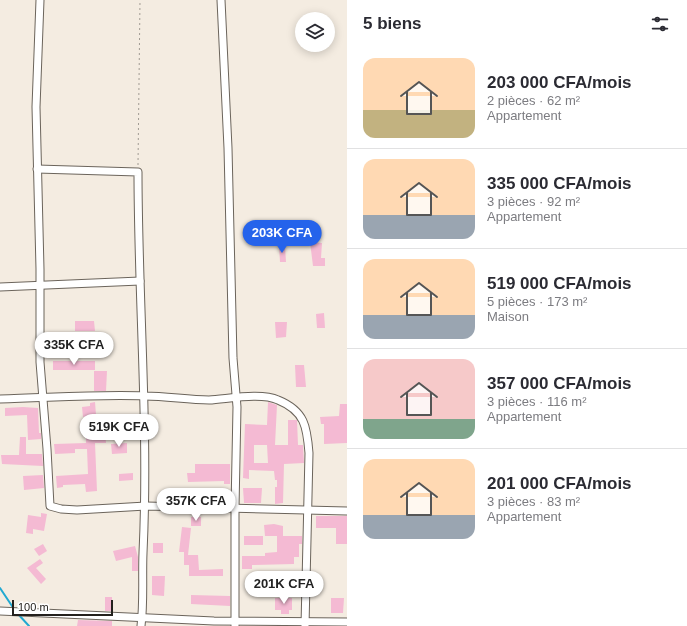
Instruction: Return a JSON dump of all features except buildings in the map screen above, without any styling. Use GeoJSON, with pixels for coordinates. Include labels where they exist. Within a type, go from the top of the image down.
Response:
{"type":"FeatureCollection","features":[{"type":"Feature","properties":{"kind":"street"},"geometry":{"type":"LineString","coordinates":[[40,0],[36,107],[40,362],[50,506],[61,509],[77,510],[146,506],[347,511]]}},
{"type":"Feature","properties":{"kind":"street"},"geometry":{"type":"LineString","coordinates":[[221,0],[228,148],[233,358],[237,407],[235,624]]}},
{"type":"Feature","properties":{"kind":"street"},"geometry":{"type":"LineString","coordinates":[[37,169],[138,172],[140,281],[145,396],[144,446],[146,506],[142,622]]}},
{"type":"Feature","properties":{"kind":"street"},"geometry":{"type":"LineString","coordinates":[[0,287],[140,281]]}},
{"type":"Feature","properties":{"kind":"street"},"geometry":{"type":"LineString","coordinates":[[0,399],[145,396],[204,399],[259,397],[278,400],[294,410],[304,420],[308,436],[309,453],[305,624]]}},
{"type":"Feature","properties":{"kind":"street"},"geometry":{"type":"LineString","coordinates":[[0,611],[142,622],[235,624],[305,624],[347,622]]}},
{"type":"Feature","properties":{"kind":"path"},"geometry":{"type":"LineString","coordinates":[[138,172],[141,45],[140,0]]}},
{"type":"Feature","properties":{"kind":"waterway"},"geometry":{"type":"LineString","coordinates":[[0,588],[14,609]]}},
{"type":"Feature","properties":{"kind":"waterway"},"geometry":{"type":"LineString","coordinates":[[18,614],[29,626]]}}]}
